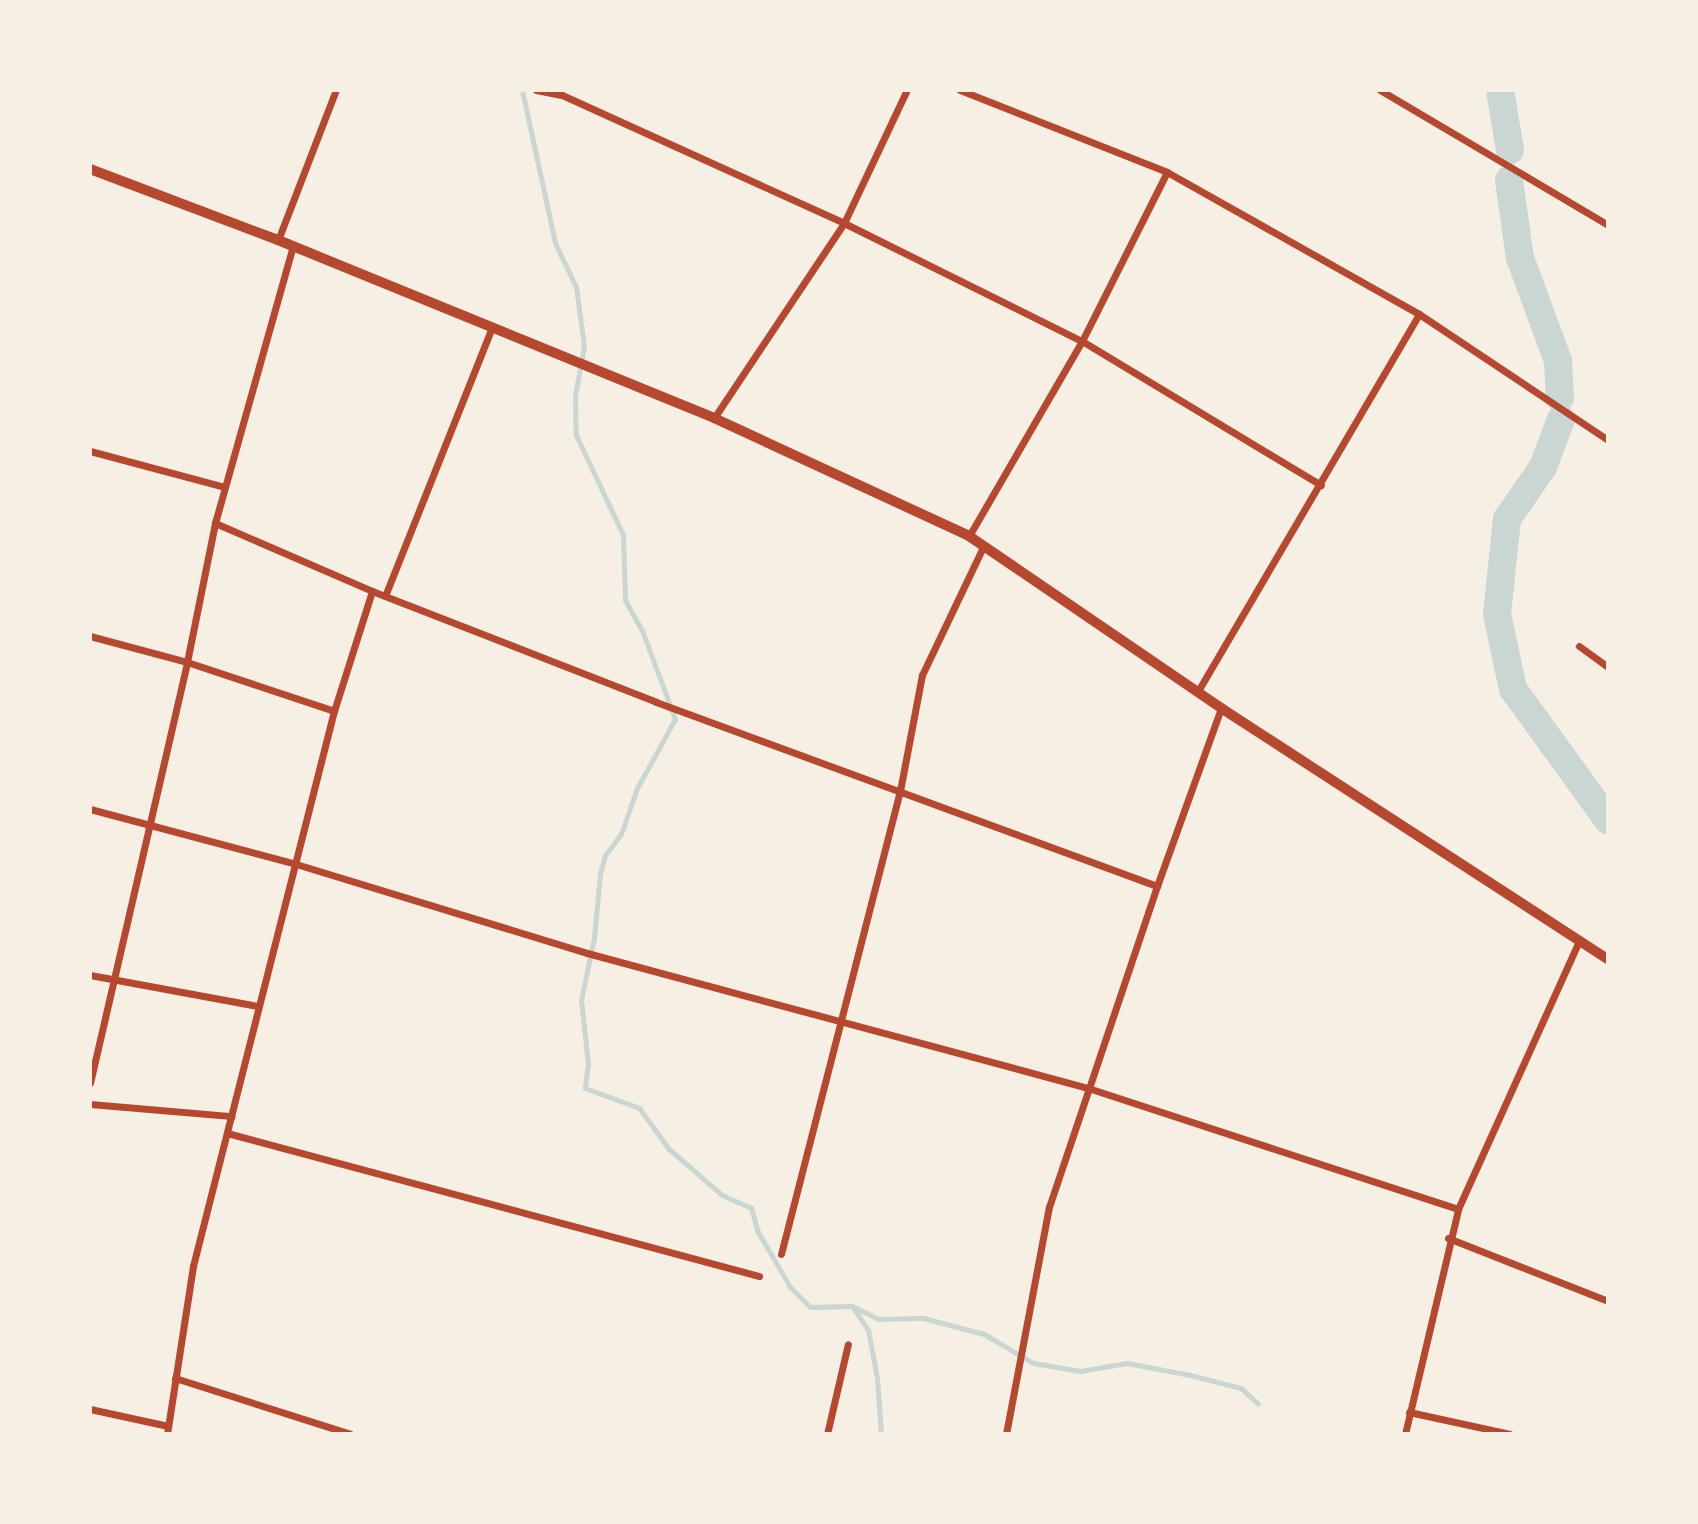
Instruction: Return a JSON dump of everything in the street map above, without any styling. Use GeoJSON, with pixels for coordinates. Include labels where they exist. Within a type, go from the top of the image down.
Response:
{"type":"FeatureCollection","features":[{"type":"Feature","properties":{"kind":"main road"},"geometry":{"type":"LineString","coordinates":[[90,169],[278,240],[714,418],[969,536],[1221,708],[1608,959]]}},
{"type":"Feature","properties":{"kind":"street"},"geometry":{"type":"LineString","coordinates":[[278,240],[336,90]]}},
{"type":"Feature","properties":{"kind":"street"},"geometry":{"type":"LineString","coordinates":[[536,90],[562,95],[844,223],[1082,341],[1321,485]]}},
{"type":"Feature","properties":{"kind":"street"},"geometry":{"type":"LineString","coordinates":[[714,418],[844,223],[907,90]]}},
{"type":"Feature","properties":{"kind":"street"},"geometry":{"type":"LineString","coordinates":[[960,90],[1167,172],[1419,314],[1608,440]]}},
{"type":"Feature","properties":{"kind":"street"},"geometry":{"type":"LineString","coordinates":[[1380,90],[1608,225]]}},
{"type":"Feature","properties":{"kind":"street"},"geometry":{"type":"LineString","coordinates":[[969,536],[1082,341],[1167,172]]}},
{"type":"Feature","properties":{"kind":"street"},"geometry":{"type":"LineString","coordinates":[[90,1083],[187,662],[215,523],[293,246]]}},
{"type":"Feature","properties":{"kind":"street"},"geometry":{"type":"LineString","coordinates":[[1198,691],[1419,314]]}},
{"type":"Feature","properties":{"kind":"street"},"geometry":{"type":"LineString","coordinates":[[385,596],[491,329]]}},
{"type":"Feature","properties":{"kind":"street"},"geometry":{"type":"LineString","coordinates":[[90,451],[224,487]]}},
{"type":"Feature","properties":{"kind":"street"},"geometry":{"type":"LineString","coordinates":[[215,523],[372,591],[656,702],[1157,886]]}},
{"type":"Feature","properties":{"kind":"street"},"geometry":{"type":"LineString","coordinates":[[781,1254],[900,791],[922,675],[984,545]]}},
{"type":"Feature","properties":{"kind":"street"},"geometry":{"type":"LineString","coordinates":[[90,1409],[167,1430],[193,1266],[334,711],[372,591]]}},
{"type":"Feature","properties":{"kind":"street"},"geometry":{"type":"LineString","coordinates":[[90,636],[187,662],[334,711]]}},
{"type":"Feature","properties":{"kind":"street"},"geometry":{"type":"LineString","coordinates":[[1579,646],[1608,667]]}},
{"type":"Feature","properties":{"kind":"street"},"geometry":{"type":"LineString","coordinates":[[1006,1434],[1049,1207],[1157,886],[1221,708]]}},
{"type":"Feature","properties":{"kind":"street"},"geometry":{"type":"LineString","coordinates":[[90,809],[296,864],[592,954],[1088,1088],[1458,1209]]}},
{"type":"Feature","properties":{"kind":"street"},"geometry":{"type":"LineString","coordinates":[[1405,1434],[1448,1238],[1458,1209],[1579,941]]}},
{"type":"Feature","properties":{"kind":"street"},"geometry":{"type":"LineString","coordinates":[[90,975],[257,1006]]}},
{"type":"Feature","properties":{"kind":"street"},"geometry":{"type":"LineString","coordinates":[[90,1104],[231,1116]]}},
{"type":"Feature","properties":{"kind":"street"},"geometry":{"type":"LineString","coordinates":[[227,1133],[759,1276]]}},
{"type":"Feature","properties":{"kind":"street"},"geometry":{"type":"LineString","coordinates":[[1448,1238],[1608,1301]]}},
{"type":"Feature","properties":{"kind":"street"},"geometry":{"type":"LineString","coordinates":[[827,1434],[848,1344]]}},
{"type":"Feature","properties":{"kind":"street"},"geometry":{"type":"LineString","coordinates":[[175,1378],[350,1434]]}},
{"type":"Feature","properties":{"kind":"street"},"geometry":{"type":"LineString","coordinates":[[1409,1412],[1510,1434]]}},
{"type":"Feature","properties":{"kind":"waterway"},"geometry":{"type":"LineString","coordinates":[[522,90],[555,243],[576,287],[584,346],[575,396],[576,435],[623,535],[625,600],[643,633],[675,719],[637,788],[621,834],[605,855],[600,874],[594,938],[581,1000],[588,1063],[585,1088],[639,1108],[669,1149],[722,1195],[751,1208],[758,1232],[790,1287],[810,1307],[852,1306],[879,1319],[923,1318],[984,1334],[1033,1363],[1080,1371],[1127,1363],[1190,1375],[1241,1388],[1258,1404]]}},
{"type":"Feature","properties":{"kind":"waterway"},"geometry":{"type":"LineString","coordinates":[[1500,90],[1510,150]]}},
{"type":"Feature","properties":{"kind":"waterway"},"geometry":{"type":"LineString","coordinates":[[1509,180],[1520,258],[1558,361],[1560,398]]}},
{"type":"Feature","properties":{"kind":"waterway"},"geometry":{"type":"LineString","coordinates":[[1561,419],[1543,467],[1507,519],[1497,614],[1513,689],[1608,820]]}},
{"type":"Feature","properties":{"kind":"waterway"},"geometry":{"type":"LineString","coordinates":[[852,1306],[868,1330],[877,1378],[881,1434]]}}]}
